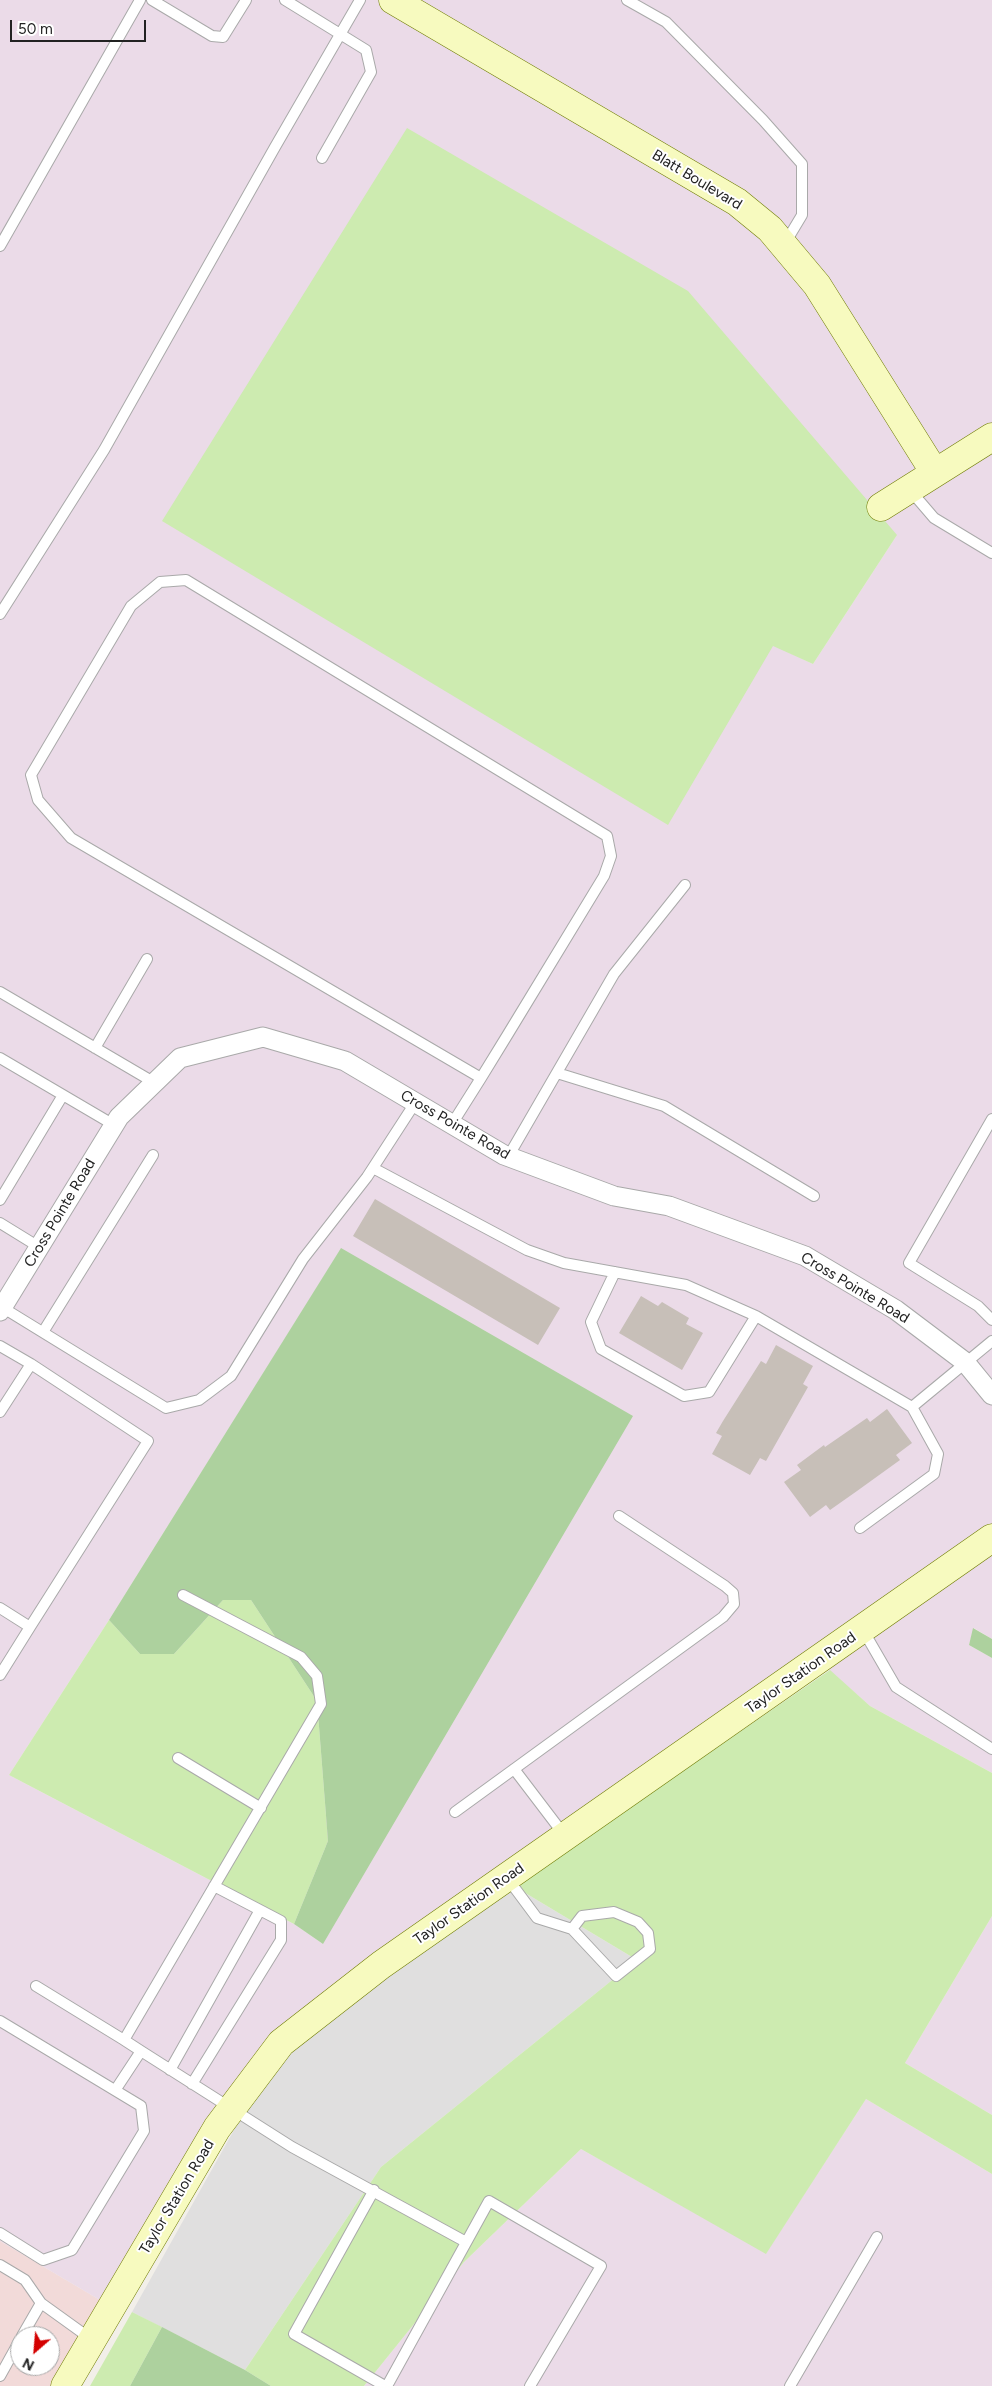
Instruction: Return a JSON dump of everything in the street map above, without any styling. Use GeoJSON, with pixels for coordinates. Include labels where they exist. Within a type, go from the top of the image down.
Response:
{"type":"FeatureCollection","features":[{"type":"Feature","properties":{"kind":"main road","name":"Blatt Boulevard"},"geometry":{"type":"LineString","coordinates":[[394,0],[737,202],[770,229],[817,285],[935,473]]}},
{"type":"Feature","properties":{"kind":"main road"},"geometry":{"type":"LineString","coordinates":[[881,507],[992,437]]}},
{"type":"Feature","properties":{"kind":"main road","name":"Taylor Station Road"},"geometry":{"type":"LineString","coordinates":[[65,2386],[217,2128],[281,2043],[381,1965],[992,1538]]}},
{"type":"Feature","properties":{"kind":"street","name":"Cross Pointe Road"},"geometry":{"type":"LineString","coordinates":[[1,1308],[119,1117],[180,1058],[263,1038],[345,1061],[508,1157],[614,1196],[670,1206],[805,1256],[896,1310],[965,1362],[992,1395]]}},
{"type":"Feature","properties":{"kind":"lane"},"geometry":{"type":"LineString","coordinates":[[0,246],[140,0]]}},
{"type":"Feature","properties":{"kind":"lane"},"geometry":{"type":"LineString","coordinates":[[152,0],[212,36],[223,37],[246,0]]}},
{"type":"Feature","properties":{"kind":"lane"},"geometry":{"type":"LineString","coordinates":[[285,0],[366,50],[371,72],[322,158]]}},
{"type":"Feature","properties":{"kind":"lane"},"geometry":{"type":"LineString","coordinates":[[0,614],[104,450],[360,0]]}},
{"type":"Feature","properties":{"kind":"lane"},"geometry":{"type":"LineString","coordinates":[[627,0],[666,22],[763,120],[802,164],[802,215],[784,246]]}},
{"type":"Feature","properties":{"kind":"lane"},"geometry":{"type":"LineString","coordinates":[[909,489],[934,518],[992,553]]}},
{"type":"Feature","properties":{"kind":"lane"},"geometry":{"type":"LineString","coordinates":[[452,1124],[481,1078],[604,876],[611,856],[608,836],[186,580],[160,582],[131,606],[31,775],[38,800],[71,838],[481,1078]]}},
{"type":"Feature","properties":{"kind":"lane"},"geometry":{"type":"LineString","coordinates":[[508,1157],[614,974],[685,885]]}},
{"type":"Feature","properties":{"kind":"lane"},"geometry":{"type":"LineString","coordinates":[[95,1048],[146,959]]}},
{"type":"Feature","properties":{"kind":"lane"},"geometry":{"type":"LineString","coordinates":[[0,992],[154,1083]]}},
{"type":"Feature","properties":{"kind":"lane"},"geometry":{"type":"LineString","coordinates":[[0,1058],[114,1125]]}},
{"type":"Feature","properties":{"kind":"lane"},"geometry":{"type":"LineString","coordinates":[[557,1073],[664,1106],[814,1196]]}},
{"type":"Feature","properties":{"kind":"lane"},"geometry":{"type":"LineString","coordinates":[[0,1200],[63,1095]]}},
{"type":"Feature","properties":{"kind":"lane"},"geometry":{"type":"LineString","coordinates":[[1,1308],[166,1408],[199,1400],[231,1376],[303,1259],[373,1168],[415,1102]]}},
{"type":"Feature","properties":{"kind":"lane"},"geometry":{"type":"LineString","coordinates":[[992,1119],[909,1263],[978,1306],[992,1320]]}},
{"type":"Feature","properties":{"kind":"lane"},"geometry":{"type":"LineString","coordinates":[[43,1332],[153,1155]]}},
{"type":"Feature","properties":{"kind":"lane"},"geometry":{"type":"LineString","coordinates":[[373,1168],[527,1250],[564,1263],[686,1285],[756,1316],[826,1356],[894,1399],[912,1407],[938,1454],[934,1474],[860,1528]]}},
{"type":"Feature","properties":{"kind":"lane"},"geometry":{"type":"LineString","coordinates":[[0,1223],[39,1247]]}},
{"type":"Feature","properties":{"kind":"lane"},"geometry":{"type":"LineString","coordinates":[[615,1272],[591,1322],[600,1349],[684,1396],[709,1392],[756,1316]]}},
{"type":"Feature","properties":{"kind":"lane"},"geometry":{"type":"LineString","coordinates":[[912,1407],[992,1341]]}},
{"type":"Feature","properties":{"kind":"lane"},"geometry":{"type":"LineString","coordinates":[[0,1346],[31,1364],[148,1441],[0,1675]]}},
{"type":"Feature","properties":{"kind":"lane"},"geometry":{"type":"LineString","coordinates":[[0,1412],[31,1364]]}},
{"type":"Feature","properties":{"kind":"lane"},"geometry":{"type":"LineString","coordinates":[[455,1812],[723,1617],[734,1604],[733,1593],[725,1586],[619,1516]]}},
{"type":"Feature","properties":{"kind":"lane"},"geometry":{"type":"LineString","coordinates":[[124,2040],[321,1704],[316,1676],[301,1657],[182,1595]]}},
{"type":"Feature","properties":{"kind":"lane"},"geometry":{"type":"LineString","coordinates":[[0,1608],[30,1627]]}},
{"type":"Feature","properties":{"kind":"lane"},"geometry":{"type":"LineString","coordinates":[[862,1630],[896,1687],[992,1749]]}},
{"type":"Feature","properties":{"kind":"lane"},"geometry":{"type":"LineString","coordinates":[[178,1758],[261,1808]]}},
{"type":"Feature","properties":{"kind":"lane"},"geometry":{"type":"LineString","coordinates":[[514,1770],[565,1838]]}},
{"type":"Feature","properties":{"kind":"lane"},"geometry":{"type":"LineString","coordinates":[[507,1878],[537,1918],[572,1929],[616,1976],[650,1949],[648,1933],[638,1922],[614,1912],[582,1916],[572,1929]]}},
{"type":"Feature","properties":{"kind":"lane"},"geometry":{"type":"LineString","coordinates":[[192,2084],[281,1940],[281,1921],[214,1886]]}},
{"type":"Feature","properties":{"kind":"lane"},"geometry":{"type":"LineString","coordinates":[[170,2070],[260,1910]]}},
{"type":"Feature","properties":{"kind":"lane"},"geometry":{"type":"LineString","coordinates":[[36,1986],[292,2147],[374,2190],[466,2242]]}},
{"type":"Feature","properties":{"kind":"lane"},"geometry":{"type":"LineString","coordinates":[[0,2021],[116,2089],[141,2106],[144,2131],[72,2250],[43,2260],[0,2233]]}},
{"type":"Feature","properties":{"kind":"lane"},"geometry":{"type":"LineString","coordinates":[[116,2089],[141,2051]]}},
{"type":"Feature","properties":{"kind":"lane"},"geometry":{"type":"LineString","coordinates":[[374,2190],[294,2334],[386,2386],[489,2201],[600,2266],[530,2386]]}},
{"type":"Feature","properties":{"kind":"lane"},"geometry":{"type":"LineString","coordinates":[[790,2386],[877,2237]]}},
{"type":"Feature","properties":{"kind":"lane"},"geometry":{"type":"LineString","coordinates":[[0,2265],[24,2280],[41,2303],[92,2340]]}},
{"type":"Feature","properties":{"kind":"lane"},"geometry":{"type":"LineString","coordinates":[[28,2326],[41,2303]]}},
{"type":"Feature","properties":{"kind":"lane"},"geometry":{"type":"LineString","coordinates":[[0,2376],[10,2358]]}},
{"type":"Feature","properties":{"kind":"shaded area"},"geometry":{"type":"Polygon","coordinates":[[[0,0],[992,0],[992,1639],[974,1628],[969,1645],[992,1658],[992,1773],[870,1706],[810,1654],[338,1982],[105,2303],[0,2241],[0,0]],[[897,535],[773,645],[813,664],[897,535]],[[341,1249],[109,1620],[9,1775],[294,1924],[323,1944],[341,1249]]]}},
{"type":"Feature","properties":{"kind":"shaded area"},"geometry":{"type":"Polygon","coordinates":[[[520,1883],[522,1891],[637,1960],[381,2167],[245,2370],[132,2312],[257,2089],[291,2047],[370,1984],[520,1883]]]}},
{"type":"Feature","properties":{"kind":"shaded area"},"geometry":{"type":"Polygon","coordinates":[[[992,1916],[992,2115],[905,2063],[992,1916]]]}},
{"type":"Feature","properties":{"kind":"shaded area"},"geometry":{"type":"Polygon","coordinates":[[[866,2099],[992,2174],[992,2386],[364,2386],[464,2262],[581,2149],[766,2253],[866,2099]]]}},
{"type":"Feature","properties":{"kind":"shaded area"},"geometry":{"type":"Polygon","coordinates":[[[0,2241],[105,2303],[60,2372],[60,2326],[10,2326],[10,2376],[58,2376],[51,2386],[0,2386],[0,2241]]]}},
{"type":"Feature","properties":{"kind":"green space"},"geometry":{"type":"Polygon","coordinates":[[[407,128],[688,291],[897,535],[813,664],[773,646],[668,825],[162,521],[407,128]]]}},
{"type":"Feature","properties":{"kind":"green space"},"geometry":{"type":"Polygon","coordinates":[[[341,1248],[633,1416],[323,1944],[294,1924],[328,1841],[317,1701],[251,1600],[223,1600],[174,1654],[140,1654],[109,1620],[341,1248]]]}},
{"type":"Feature","properties":{"kind":"green space"},"geometry":{"type":"Polygon","coordinates":[[[223,1600],[251,1600],[317,1701],[328,1841],[294,1924],[9,1775],[109,1620],[140,1654],[174,1654],[223,1600]]]}},
{"type":"Feature","properties":{"kind":"green space"},"geometry":{"type":"Polygon","coordinates":[[[973,1628],[992,1639],[992,1658],[969,1645],[973,1628]]]}},
{"type":"Feature","properties":{"kind":"green space"},"geometry":{"type":"Polygon","coordinates":[[[830,1670],[870,1706],[992,1773],[992,1916],[905,2063],[992,2115],[992,2174],[866,2099],[766,2254],[581,2149],[464,2262],[364,2386],[271,2386],[245,2370],[381,2167],[637,1960],[522,1891],[520,1883],[830,1670]]]}},
{"type":"Feature","properties":{"kind":"green space"},"geometry":{"type":"Polygon","coordinates":[[[132,2312],[162,2327],[130,2386],[90,2386],[132,2312]]]}},
{"type":"Feature","properties":{"kind":"green space"},"geometry":{"type":"Polygon","coordinates":[[[162,2327],[245,2370],[271,2386],[130,2386],[162,2327]]]}},
{"type":"Feature","properties":{"kind":"building"},"geometry":{"type":"Polygon","coordinates":[[[375,1199],[560,1308],[538,1345],[353,1236],[375,1199]]]}},
{"type":"Feature","properties":{"kind":"building"},"geometry":{"type":"Polygon","coordinates":[[[641,1296],[658,1306],[662,1302],[689,1318],[686,1324],[703,1333],[682,1370],[619,1333],[641,1296]]]}},
{"type":"Feature","properties":{"kind":"building"},"geometry":{"type":"Polygon","coordinates":[[[776,1345],[813,1366],[803,1384],[808,1387],[766,1461],[760,1458],[750,1475],[712,1454],[722,1436],[716,1433],[761,1361],[766,1364],[776,1345]]]}},
{"type":"Feature","properties":{"kind":"building"},"geometry":{"type":"Polygon","coordinates":[[[887,1409],[912,1443],[896,1455],[900,1460],[830,1510],[826,1505],[810,1517],[784,1482],[801,1470],[797,1465],[824,1445],[825,1447],[867,1418],[870,1422],[887,1409]]]}}]}
